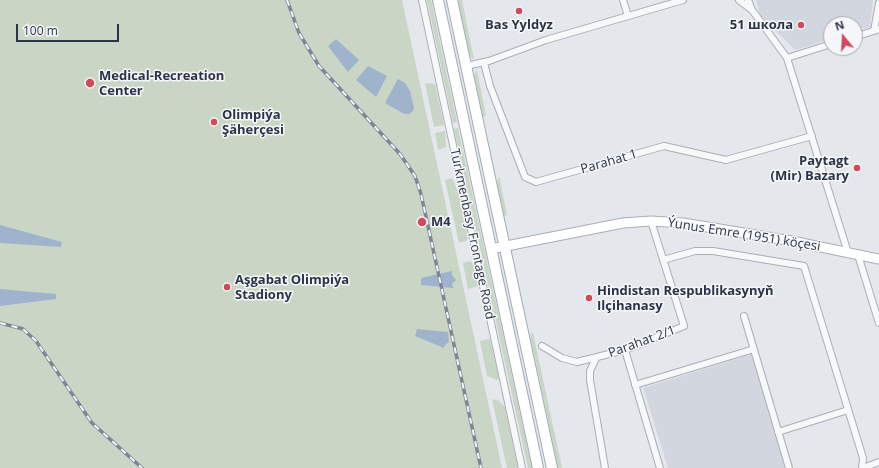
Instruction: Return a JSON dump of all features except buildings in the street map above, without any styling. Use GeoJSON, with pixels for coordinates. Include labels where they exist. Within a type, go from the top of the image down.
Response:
{"type":"FeatureCollection","features":[{"type":"Feature","properties":{"kind":"main road"},"geometry":{"type":"LineString","coordinates":[[438,0],[538,468]]}},
{"type":"Feature","properties":{"kind":"main road"},"geometry":{"type":"LineString","coordinates":[[452,0],[552,468]]}},
{"type":"Feature","properties":{"kind":"street","name":"Turkmenbasy Frontage Road"},"geometry":{"type":"LineString","coordinates":[[422,0],[522,468]]}},
{"type":"Feature","properties":{"kind":"street"},"geometry":{"type":"LineString","coordinates":[[623,0],[628,16]]}},
{"type":"Feature","properties":{"kind":"street"},"geometry":{"type":"LineString","coordinates":[[466,66],[484,62],[546,40],[683,0]]}},
{"type":"Feature","properties":{"kind":"street"},"geometry":{"type":"LineString","coordinates":[[739,0],[752,10]]}},
{"type":"Feature","properties":{"kind":"street"},"geometry":{"type":"LineString","coordinates":[[748,0],[752,10],[787,58],[848,252]]}},
{"type":"Feature","properties":{"kind":"street"},"geometry":{"type":"LineString","coordinates":[[863,34],[876,30],[879,3]]}},
{"type":"Feature","properties":{"kind":"street"},"geometry":{"type":"LineString","coordinates":[[787,58],[823,47]]}},
{"type":"Feature","properties":{"kind":"street","name":"Parahat 1"},"geometry":{"type":"LineString","coordinates":[[484,62],[490,86],[525,177],[536,182],[664,146],[726,160],[812,136]]}},
{"type":"Feature","properties":{"kind":"street","name":"Ýunus Emre (1951) köçesi"},"geometry":{"type":"LineString","coordinates":[[491,249],[623,223],[651,221],[683,223],[848,252],[879,259]]}},
{"type":"Feature","properties":{"kind":"street","name":"Parahat 2/1"},"geometry":{"type":"LineString","coordinates":[[542,346],[562,358],[577,362],[625,350],[684,326],[651,221]]}},
{"type":"Feature","properties":{"kind":"street"},"geometry":{"type":"LineString","coordinates":[[663,260],[695,252],[713,251],[804,266],[863,458],[862,468],[879,462]]}},
{"type":"Feature","properties":{"kind":"street"},"geometry":{"type":"LineString","coordinates":[[858,255],[879,323]]}},
{"type":"Feature","properties":{"kind":"street"},"geometry":{"type":"LineString","coordinates":[[744,316],[789,468]]}},
{"type":"Feature","properties":{"kind":"street"},"geometry":{"type":"LineString","coordinates":[[635,385],[754,349]]}},
{"type":"Feature","properties":{"kind":"street"},"geometry":{"type":"LineString","coordinates":[[625,350],[660,468]]}},
{"type":"Feature","properties":{"kind":"street"},"geometry":{"type":"LineString","coordinates":[[596,358],[590,371],[590,380],[605,468]]}},
{"type":"Feature","properties":{"kind":"street"},"geometry":{"type":"LineString","coordinates":[[778,432],[848,410]]}},
{"type":"Feature","properties":{"kind":"shaded area","name":"51 школа"},"geometry":{"type":"Polygon","coordinates":[[[756,0],[873,0],[870,27],[863,29],[863,16],[823,16],[823,41],[795,50],[760,15],[756,0]]]}},
{"type":"Feature","properties":{"kind":"shaded area"},"geometry":{"type":"Polygon","coordinates":[[[752,354],[788,468],[668,468],[643,388],[752,354]]]}},
{"type":"Feature","properties":{"kind":"green space","name":"Olimpiýa Şäherçesi"},"geometry":{"type":"Polygon","coordinates":[[[0,0],[402,0],[502,468],[0,468],[0,0]]]}},
{"type":"Feature","properties":{"kind":"green space"},"geometry":{"type":"Polygon","coordinates":[[[427,0],[431,0],[457,122],[453,123],[427,0]]]}},
{"type":"Feature","properties":{"kind":"green space"},"geometry":{"type":"Polygon","coordinates":[[[458,0],[462,0],[474,60],[469,54],[458,0]]]}},
{"type":"Feature","properties":{"kind":"green space"},"geometry":{"type":"Polygon","coordinates":[[[477,70],[486,116],[483,117],[474,75],[477,70]]]}},
{"type":"Feature","properties":{"kind":"green space"},"geometry":{"type":"Polygon","coordinates":[[[425,83],[435,84],[444,125],[434,127],[425,83]]]}},
{"type":"Feature","properties":{"kind":"green space"},"geometry":{"type":"Polygon","coordinates":[[[458,128],[532,468],[528,468],[454,129],[458,128]]]}},
{"type":"Feature","properties":{"kind":"green space"},"geometry":{"type":"Polygon","coordinates":[[[445,131],[446,147],[438,150],[435,133],[445,131]]]}},
{"type":"Feature","properties":{"kind":"green space"},"geometry":{"type":"Polygon","coordinates":[[[499,176],[507,215],[504,216],[497,183],[499,176]]]}},
{"type":"Feature","properties":{"kind":"green space"},"geometry":{"type":"Polygon","coordinates":[[[452,178],[459,194],[468,238],[466,241],[459,243],[445,180],[452,178]]]}},
{"type":"Feature","properties":{"kind":"green space"},"geometry":{"type":"Polygon","coordinates":[[[470,261],[474,265],[479,286],[468,289],[463,263],[470,261]]]}},
{"type":"Feature","properties":{"kind":"green space"},"geometry":{"type":"Polygon","coordinates":[[[533,333],[562,468],[558,468],[530,334],[533,333]]]}},
{"type":"Feature","properties":{"kind":"green space"},"geometry":{"type":"Polygon","coordinates":[[[490,339],[499,378],[497,380],[487,376],[480,341],[490,339]]]}},
{"type":"Feature","properties":{"kind":"green space"},"geometry":{"type":"Polygon","coordinates":[[[492,399],[499,401],[505,407],[518,468],[507,468],[492,399]]]}},
{"type":"Feature","properties":{"kind":"water"},"geometry":{"type":"Polygon","coordinates":[[[336,39],[359,60],[348,72],[328,46],[336,39]]]}},
{"type":"Feature","properties":{"kind":"water"},"geometry":{"type":"Polygon","coordinates":[[[368,66],[387,76],[376,97],[356,80],[368,66]]]}},
{"type":"Feature","properties":{"kind":"water"},"geometry":{"type":"Polygon","coordinates":[[[398,79],[405,83],[410,91],[414,107],[413,111],[409,114],[404,114],[385,103],[398,79]]]}},
{"type":"Feature","properties":{"kind":"water"},"geometry":{"type":"Polygon","coordinates":[[[0,225],[62,242],[61,247],[0,243],[0,225]]]}},
{"type":"Feature","properties":{"kind":"water"},"geometry":{"type":"Polygon","coordinates":[[[452,271],[452,275],[456,280],[452,284],[453,288],[421,285],[421,278],[452,271]]]}},
{"type":"Feature","properties":{"kind":"water"},"geometry":{"type":"Polygon","coordinates":[[[0,289],[56,294],[56,299],[0,306],[0,289]]]}},
{"type":"Feature","properties":{"kind":"water"},"geometry":{"type":"Polygon","coordinates":[[[417,329],[448,332],[449,342],[444,348],[415,336],[417,329]]]}},
{"type":"Feature","properties":{"kind":"railway"},"geometry":{"type":"LineString","coordinates":[[287,0],[299,33],[319,66],[400,154],[415,176],[421,194],[481,468]]}},
{"type":"Feature","properties":{"kind":"railway"},"geometry":{"type":"LineString","coordinates":[[0,323],[23,329],[36,341],[92,423],[142,468]]}},
{"type":"Feature","properties":{"kind":"place","name":"Bas Yyldyz"},"geometry":{"type":"Point","coordinates":[519,11]}},
{"type":"Feature","properties":{"kind":"place","name":"51 школа"},"geometry":{"type":"Point","coordinates":[801,25]}},
{"type":"Feature","properties":{"kind":"place","name":"Medical-Recreation Center"},"geometry":{"type":"Point","coordinates":[90,83]}},
{"type":"Feature","properties":{"kind":"place","name":"Olimpiýa Şäherçesi"},"geometry":{"type":"Point","coordinates":[214,122]}},
{"type":"Feature","properties":{"kind":"place","name":"Paytagt (Mir) Bazary"},"geometry":{"type":"Point","coordinates":[857,168]}},
{"type":"Feature","properties":{"kind":"place","name":"M4"},"geometry":{"type":"Point","coordinates":[422,222]}},
{"type":"Feature","properties":{"kind":"place","name":"Aşgabat Olimpiýa Stadiony"},"geometry":{"type":"Point","coordinates":[227,287]}},
{"type":"Feature","properties":{"kind":"place","name":"Hindistan Respublikasynyň Ilçihanasy"},"geometry":{"type":"Point","coordinates":[589,298]}}]}
